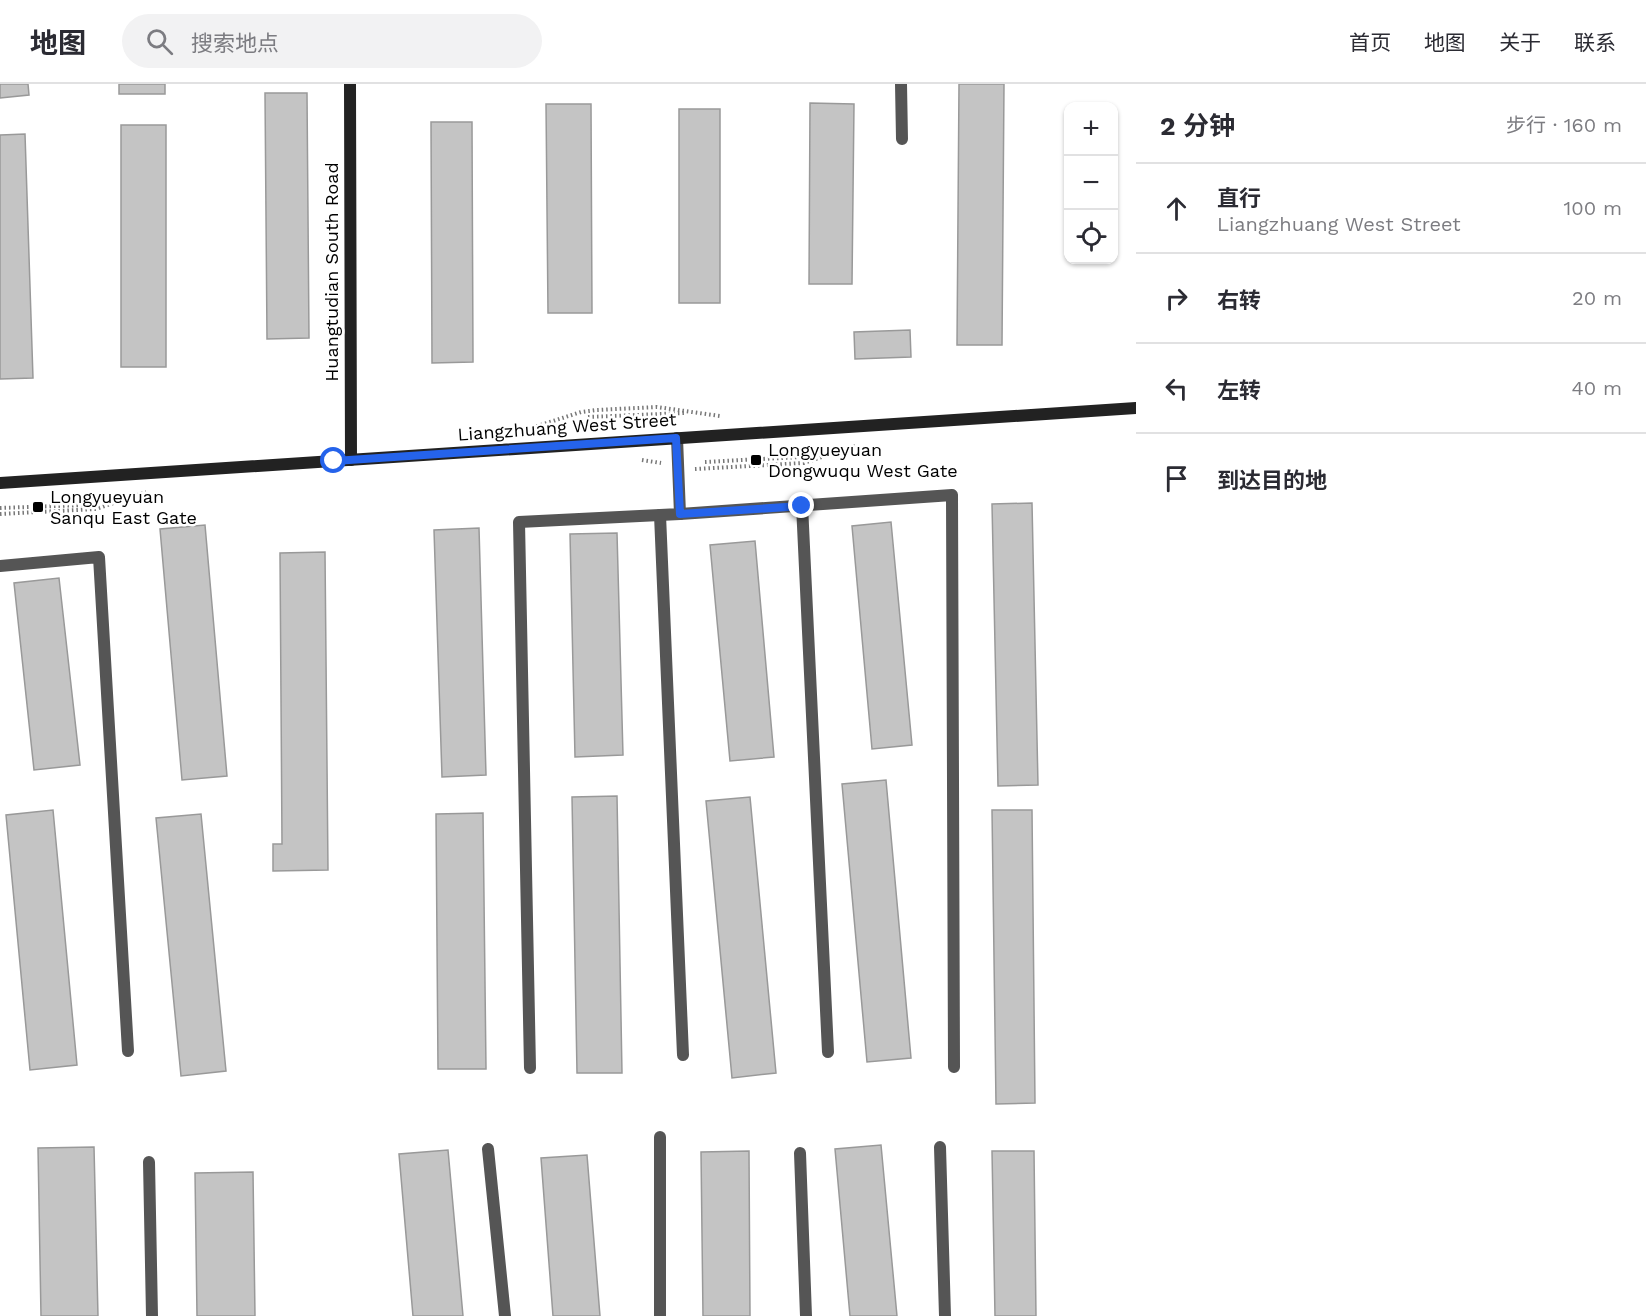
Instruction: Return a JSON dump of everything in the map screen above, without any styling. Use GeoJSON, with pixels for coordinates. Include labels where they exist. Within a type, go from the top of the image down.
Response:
{"type":"FeatureCollection","features":[{"type":"Feature","properties":{"kind":"street","name":"Huangtudian South Road"},"geometry":{"type":"LineString","coordinates":[[350,84],[351,460]]}},
{"type":"Feature","properties":{"kind":"street"},"geometry":{"type":"LineString","coordinates":[[902,84],[902,139]]}},
{"type":"Feature","properties":{"kind":"street","name":"Liangzhuang West Street"},"geometry":{"type":"LineString","coordinates":[[0,483],[1136,408]]}},
{"type":"Feature","properties":{"kind":"street"},"geometry":{"type":"LineString","coordinates":[[676,438],[680,514]]}},
{"type":"Feature","properties":{"kind":"street"},"geometry":{"type":"LineString","coordinates":[[530,1068],[519,522],[680,514],[952,495],[954,1067]]}},
{"type":"Feature","properties":{"kind":"street"},"geometry":{"type":"LineString","coordinates":[[802,506],[828,1052]]}},
{"type":"Feature","properties":{"kind":"street"},"geometry":{"type":"LineString","coordinates":[[660,515],[683,1055]]}},
{"type":"Feature","properties":{"kind":"street"},"geometry":{"type":"LineString","coordinates":[[0,566],[99,556],[128,1051]]}},
{"type":"Feature","properties":{"kind":"street"},"geometry":{"type":"LineString","coordinates":[[660,1137],[660,1316]]}},
{"type":"Feature","properties":{"kind":"street"},"geometry":{"type":"LineString","coordinates":[[940,1147],[945,1316]]}},
{"type":"Feature","properties":{"kind":"street"},"geometry":{"type":"LineString","coordinates":[[488,1149],[505,1316]]}},
{"type":"Feature","properties":{"kind":"street"},"geometry":{"type":"LineString","coordinates":[[800,1153],[806,1316]]}},
{"type":"Feature","properties":{"kind":"street"},"geometry":{"type":"LineString","coordinates":[[149,1162],[153,1316]]}},
{"type":"Feature","properties":{"kind":"path"},"geometry":{"type":"LineString","coordinates":[[520,430],[581,412],[597,410],[657,407],[728,417]]}},
{"type":"Feature","properties":{"kind":"path"},"geometry":{"type":"LineString","coordinates":[[588,417],[684,413]]}},
{"type":"Feature","properties":{"kind":"path"},"geometry":{"type":"LineString","coordinates":[[630,461],[653,461],[697,469],[790,465],[804,463],[862,444]]}},
{"type":"Feature","properties":{"kind":"path"},"geometry":{"type":"LineString","coordinates":[[705,462],[800,457]]}},
{"type":"Feature","properties":{"kind":"path"},"geometry":{"type":"LineString","coordinates":[[0,514],[96,509],[151,492]]}},
{"type":"Feature","properties":{"kind":"path"},"geometry":{"type":"LineString","coordinates":[[0,508],[84,505]]}},
{"type":"Feature","properties":{"kind":"building"},"geometry":{"type":"Polygon","coordinates":[[[0,84],[28,84],[29,95],[0,98],[0,84]]]}},
{"type":"Feature","properties":{"kind":"building"},"geometry":{"type":"Polygon","coordinates":[[[119,84],[165,84],[165,94],[119,94],[119,84]]]}},
{"type":"Feature","properties":{"kind":"building"},"geometry":{"type":"Polygon","coordinates":[[[959,84],[1004,84],[1002,345],[957,345],[959,84]]]}},
{"type":"Feature","properties":{"kind":"building"},"geometry":{"type":"Polygon","coordinates":[[[265,93],[307,93],[309,338],[267,339],[265,93]]]}},
{"type":"Feature","properties":{"kind":"building"},"geometry":{"type":"Polygon","coordinates":[[[810,103],[854,104],[852,284],[809,284],[810,103]]]}},
{"type":"Feature","properties":{"kind":"building"},"geometry":{"type":"Polygon","coordinates":[[[546,104],[591,104],[592,313],[548,313],[546,104]]]}},
{"type":"Feature","properties":{"kind":"building"},"geometry":{"type":"Polygon","coordinates":[[[679,109],[720,109],[720,303],[679,303],[679,109]]]}},
{"type":"Feature","properties":{"kind":"building"},"geometry":{"type":"Polygon","coordinates":[[[431,122],[472,122],[473,362],[432,363],[431,122]]]}},
{"type":"Feature","properties":{"kind":"building"},"geometry":{"type":"Polygon","coordinates":[[[121,125],[166,125],[166,367],[121,367],[121,125]]]}},
{"type":"Feature","properties":{"kind":"building"},"geometry":{"type":"Polygon","coordinates":[[[25,134],[33,378],[0,379],[0,135],[25,134]]]}},
{"type":"Feature","properties":{"kind":"building"},"geometry":{"type":"Polygon","coordinates":[[[910,330],[911,357],[855,359],[854,332],[910,330]]]}},
{"type":"Feature","properties":{"kind":"building"},"geometry":{"type":"Polygon","coordinates":[[[1032,503],[1038,785],[998,786],[992,504],[1032,503]]]}},
{"type":"Feature","properties":{"kind":"building"},"geometry":{"type":"Polygon","coordinates":[[[891,522],[912,745],[872,749],[852,526],[891,522]]]}},
{"type":"Feature","properties":{"kind":"building"},"geometry":{"type":"Polygon","coordinates":[[[205,525],[227,776],[182,780],[160,529],[205,525]]]}},
{"type":"Feature","properties":{"kind":"building"},"geometry":{"type":"Polygon","coordinates":[[[479,528],[486,775],[442,777],[434,530],[479,528]]]}},
{"type":"Feature","properties":{"kind":"building"},"geometry":{"type":"Polygon","coordinates":[[[617,533],[623,755],[575,757],[570,534],[617,533]]]}},
{"type":"Feature","properties":{"kind":"building"},"geometry":{"type":"Polygon","coordinates":[[[755,541],[774,757],[730,761],[710,545],[755,541]]]}},
{"type":"Feature","properties":{"kind":"building"},"geometry":{"type":"Polygon","coordinates":[[[325,552],[328,870],[273,871],[273,844],[282,844],[280,553],[325,552]]]}},
{"type":"Feature","properties":{"kind":"building"},"geometry":{"type":"Polygon","coordinates":[[[59,578],[80,765],[34,770],[14,583],[59,578]]]}},
{"type":"Feature","properties":{"kind":"building"},"geometry":{"type":"Polygon","coordinates":[[[886,780],[911,1058],[867,1062],[842,784],[886,780]]]}},
{"type":"Feature","properties":{"kind":"building"},"geometry":{"type":"Polygon","coordinates":[[[617,796],[622,1073],[577,1073],[572,797],[617,796]]]}},
{"type":"Feature","properties":{"kind":"building"},"geometry":{"type":"Polygon","coordinates":[[[750,797],[776,1073],[732,1078],[706,801],[750,797]]]}},
{"type":"Feature","properties":{"kind":"building"},"geometry":{"type":"Polygon","coordinates":[[[53,810],[77,1065],[30,1070],[6,815],[53,810]]]}},
{"type":"Feature","properties":{"kind":"building"},"geometry":{"type":"Polygon","coordinates":[[[992,810],[1032,810],[1035,1103],[996,1104],[992,810]]]}},
{"type":"Feature","properties":{"kind":"building"},"geometry":{"type":"Polygon","coordinates":[[[483,813],[486,1069],[438,1069],[436,814],[483,813]]]}},
{"type":"Feature","properties":{"kind":"building"},"geometry":{"type":"Polygon","coordinates":[[[201,814],[226,1071],[181,1076],[156,818],[201,814]]]}},
{"type":"Feature","properties":{"kind":"building"},"geometry":{"type":"Polygon","coordinates":[[[881,1145],[897,1316],[850,1316],[835,1149],[881,1145]]]}},
{"type":"Feature","properties":{"kind":"building"},"geometry":{"type":"Polygon","coordinates":[[[94,1147],[98,1316],[41,1316],[38,1148],[94,1147]]]}},
{"type":"Feature","properties":{"kind":"building"},"geometry":{"type":"Polygon","coordinates":[[[448,1150],[463,1316],[413,1316],[399,1154],[448,1150]]]}},
{"type":"Feature","properties":{"kind":"building"},"geometry":{"type":"Polygon","coordinates":[[[749,1151],[750,1316],[703,1316],[701,1152],[749,1151]]]}},
{"type":"Feature","properties":{"kind":"building"},"geometry":{"type":"Polygon","coordinates":[[[992,1151],[1034,1151],[1036,1316],[995,1316],[992,1151]]]}},
{"type":"Feature","properties":{"kind":"building"},"geometry":{"type":"Polygon","coordinates":[[[587,1155],[600,1316],[553,1316],[541,1158],[587,1155]]]}},
{"type":"Feature","properties":{"kind":"building"},"geometry":{"type":"Polygon","coordinates":[[[253,1172],[255,1316],[197,1316],[195,1173],[253,1172]]]}},
{"type":"Feature","properties":{"kind":"place","name":"Longyueyuan Dongwuqu West Gate"},"geometry":{"type":"Point","coordinates":[756,460]}},
{"type":"Feature","properties":{"kind":"place","name":"Longyueyuan Sanqu East Gate"},"geometry":{"type":"Point","coordinates":[38,507]}},
{"type":"Feature","properties":{"kind":"route"},"geometry":{"type":"LineString","coordinates":[[334,461],[676,438],[680,514],[802,506]]}}]}
